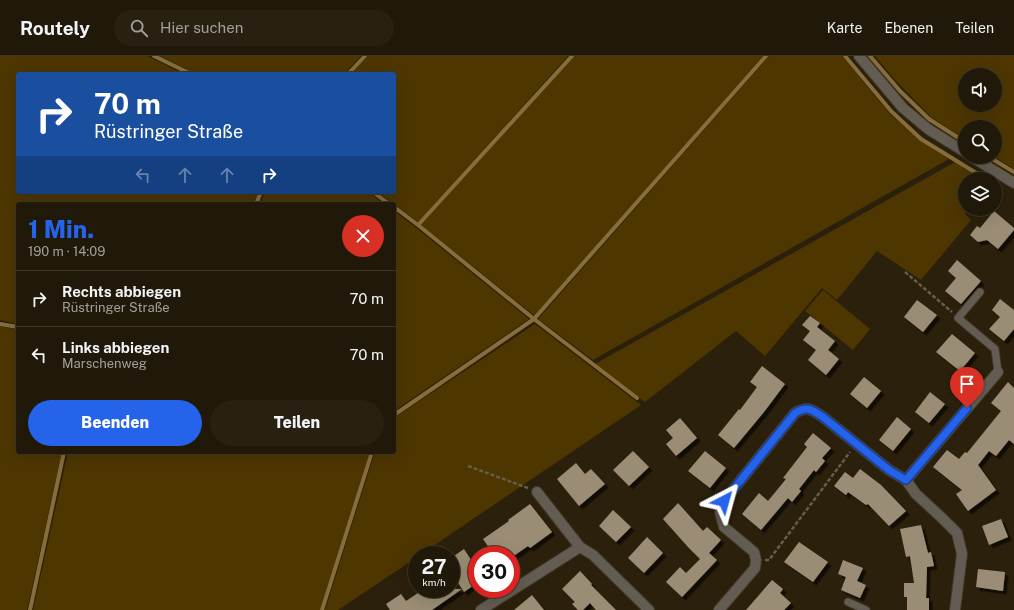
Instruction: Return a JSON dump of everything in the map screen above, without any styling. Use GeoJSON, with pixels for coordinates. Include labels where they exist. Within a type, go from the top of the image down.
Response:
{"type":"FeatureCollection","features":[{"type":"Feature","properties":{"kind":"street"},"geometry":{"type":"LineString","coordinates":[[859,56],[903,108],[928,129],[958,148]]}},
{"type":"Feature","properties":{"kind":"street"},"geometry":{"type":"LineString","coordinates":[[983,164],[1014,183]]}},
{"type":"Feature","properties":{"kind":"street"},"geometry":{"type":"LineString","coordinates":[[906,480],[998,372]]}},
{"type":"Feature","properties":{"kind":"street"},"geometry":{"type":"LineString","coordinates":[[718,610],[755,568],[756,560],[754,552],[724,527],[720,512],[724,501],[795,413],[804,408],[813,410],[889,470],[906,480],[916,494],[943,518],[957,533],[962,554],[954,610]]}},
{"type":"Feature","properties":{"kind":"street"},"geometry":{"type":"LineString","coordinates":[[537,492],[580,547],[593,555],[649,610]]}},
{"type":"Feature","properties":{"kind":"street"},"geometry":{"type":"LineString","coordinates":[[481,610],[580,547]]}},
{"type":"Feature","properties":{"kind":"lane"},"geometry":{"type":"LineString","coordinates":[[980,292],[958,318],[995,349],[998,372]]}},
{"type":"Feature","properties":{"kind":"lane"},"geometry":{"type":"LineString","coordinates":[[848,602],[866,610]]}},
{"type":"Feature","properties":{"kind":"path"},"geometry":{"type":"LineString","coordinates":[[905,272],[958,318]]}},
{"type":"Feature","properties":{"kind":"path"},"geometry":{"type":"LineString","coordinates":[[756,560],[770,560],[856,444]]}},
{"type":"Feature","properties":{"kind":"path"},"geometry":{"type":"LineString","coordinates":[[468,466],[537,492]]}},
{"type":"Feature","properties":{"kind":"shaded area"},"geometry":{"type":"Polygon","coordinates":[[[0,56],[147,56],[180,72],[16,72],[16,194],[258,194],[254,202],[16,202],[16,324],[0,320],[0,56]]]}},
{"type":"Feature","properties":{"kind":"shaded area"},"geometry":{"type":"Polygon","coordinates":[[[160,56],[361,56],[346,72],[192,72],[160,56]]]}},
{"type":"Feature","properties":{"kind":"shaded area"},"geometry":{"type":"Polygon","coordinates":[[[368,56],[568,56],[418,222],[396,206],[396,202],[391,202],[380,194],[396,194],[396,72],[353,72],[368,56]]]}},
{"type":"Feature","properties":{"kind":"shaded area"},"geometry":{"type":"Polygon","coordinates":[[[573,56],[763,56],[535,316],[420,224],[573,56]]]}},
{"type":"Feature","properties":{"kind":"shaded area"},"geometry":{"type":"Polygon","coordinates":[[[769,56],[842,56],[890,114],[921,141],[949,159],[593,360],[538,319],[769,56]]]}},
{"type":"Feature","properties":{"kind":"shaded area"},"geometry":{"type":"Polygon","coordinates":[[[875,56],[1014,56],[1014,169],[1002,161],[1002,120],[958,120],[958,134],[931,117],[895,80],[875,56]]]}},
{"type":"Feature","properties":{"kind":"shaded area"},"geometry":{"type":"Polygon","coordinates":[[[955,162],[971,172],[958,172],[958,216],[967,216],[971,220],[921,280],[877,251],[837,300],[822,288],[765,356],[736,331],[645,402],[595,364],[955,162]]]}},
{"type":"Feature","properties":{"kind":"shaded area"},"geometry":{"type":"Polygon","coordinates":[[[264,194],[371,194],[381,202],[261,202],[264,194]]]}},
{"type":"Feature","properties":{"kind":"shaded area"},"geometry":{"type":"Polygon","coordinates":[[[396,212],[414,226],[529,319],[396,410],[396,212]]]}},
{"type":"Feature","properties":{"kind":"shaded area"},"geometry":{"type":"Polygon","coordinates":[[[823,290],[870,329],[853,350],[805,311],[823,290]]]}},
{"type":"Feature","properties":{"kind":"shaded area"},"geometry":{"type":"Polygon","coordinates":[[[535,324],[641,405],[433,546],[408,546],[408,563],[338,610],[325,610],[374,454],[396,454],[396,417],[535,324]]]}},
{"type":"Feature","properties":{"kind":"shaded area"},"geometry":{"type":"Polygon","coordinates":[[[0,326],[16,330],[16,454],[62,454],[27,610],[0,610],[0,326]]]}},
{"type":"Feature","properties":{"kind":"shaded area"},"geometry":{"type":"Polygon","coordinates":[[[68,454],[369,454],[320,610],[33,610],[68,454]]]}},
{"type":"Feature","properties":{"kind":"building"},"geometry":{"type":"Polygon","coordinates":[[[990,216],[1000,216],[1014,228],[1014,230],[998,249],[987,240],[978,242],[970,235],[977,226],[980,228],[990,216]]]}},
{"type":"Feature","properties":{"kind":"building"},"geometry":{"type":"Polygon","coordinates":[[[957,260],[981,281],[961,304],[945,291],[956,278],[948,271],[957,260]]]}},
{"type":"Feature","properties":{"kind":"building"},"geometry":{"type":"Polygon","coordinates":[[[1000,299],[1014,310],[1014,329],[1004,341],[989,329],[1000,317],[992,310],[1000,299]]]}},
{"type":"Feature","properties":{"kind":"building"},"geometry":{"type":"Polygon","coordinates":[[[917,300],[937,315],[923,332],[904,317],[917,300]]]}},
{"type":"Feature","properties":{"kind":"building"},"geometry":{"type":"Polygon","coordinates":[[[810,316],[820,323],[817,327],[835,341],[828,350],[839,359],[826,375],[808,360],[816,350],[803,340],[810,331],[802,325],[810,316]]]}},
{"type":"Feature","properties":{"kind":"building"},"geometry":{"type":"Polygon","coordinates":[[[952,334],[975,353],[960,371],[936,352],[952,334]]]}},
{"type":"Feature","properties":{"kind":"building"},"geometry":{"type":"Polygon","coordinates":[[[762,366],[785,384],[734,448],[718,435],[739,409],[740,410],[757,387],[750,382],[762,366]]]}},
{"type":"Feature","properties":{"kind":"building"},"geometry":{"type":"Polygon","coordinates":[[[864,377],[881,391],[867,408],[850,394],[864,377]]]}},
{"type":"Feature","properties":{"kind":"building"},"geometry":{"type":"Polygon","coordinates":[[[1008,382],[1014,388],[1014,444],[1009,440],[996,456],[989,451],[978,465],[996,490],[968,511],[956,494],[962,490],[933,467],[947,450],[959,459],[965,452],[967,453],[1001,411],[991,403],[1008,382]]]}},
{"type":"Feature","properties":{"kind":"building"},"geometry":{"type":"Polygon","coordinates":[[[930,392],[945,404],[929,423],[915,412],[930,392]]]}},
{"type":"Feature","properties":{"kind":"building"},"geometry":{"type":"Polygon","coordinates":[[[897,417],[911,429],[893,451],[879,440],[897,417]]]}},
{"type":"Feature","properties":{"kind":"building"},"geometry":{"type":"Polygon","coordinates":[[[680,418],[697,438],[676,456],[666,444],[673,438],[666,430],[680,418]]]}},
{"type":"Feature","properties":{"kind":"building"},"geometry":{"type":"Polygon","coordinates":[[[813,433],[831,448],[822,458],[825,461],[816,472],[814,470],[799,489],[801,491],[792,502],[788,498],[761,530],[742,514],[759,493],[768,501],[786,479],[783,478],[807,447],[804,444],[813,433]]]}},
{"type":"Feature","properties":{"kind":"building"},"geometry":{"type":"Polygon","coordinates":[[[633,451],[649,467],[629,486],[613,470],[633,451]]]}},
{"type":"Feature","properties":{"kind":"building"},"geometry":{"type":"Polygon","coordinates":[[[705,451],[726,468],[710,488],[688,471],[705,451]]]}},
{"type":"Feature","properties":{"kind":"building"},"geometry":{"type":"Polygon","coordinates":[[[576,463],[585,474],[591,469],[605,484],[579,506],[557,479],[576,463]]]}},
{"type":"Feature","properties":{"kind":"building"},"geometry":{"type":"Polygon","coordinates":[[[860,469],[881,485],[906,511],[889,526],[868,504],[866,505],[848,492],[846,495],[834,486],[845,472],[853,478],[860,469]]]}},
{"type":"Feature","properties":{"kind":"building"},"geometry":{"type":"Polygon","coordinates":[[[678,503],[703,531],[707,527],[721,540],[709,553],[717,560],[682,597],[666,582],[680,567],[686,573],[700,559],[663,519],[678,503]]]}},
{"type":"Feature","properties":{"kind":"building"},"geometry":{"type":"Polygon","coordinates":[[[530,504],[552,532],[530,548],[528,546],[520,552],[520,546],[488,546],[483,539],[509,521],[508,520],[530,504]]]}},
{"type":"Feature","properties":{"kind":"building"},"geometry":{"type":"Polygon","coordinates":[[[613,510],[631,527],[616,542],[599,526],[613,510]]]}},
{"type":"Feature","properties":{"kind":"building"},"geometry":{"type":"Polygon","coordinates":[[[1001,519],[1008,537],[989,545],[982,526],[1001,519]]]}},
{"type":"Feature","properties":{"kind":"building"},"geometry":{"type":"Polygon","coordinates":[[[921,525],[928,553],[931,552],[934,566],[927,567],[926,598],[929,598],[929,610],[907,610],[907,597],[904,597],[904,583],[914,583],[910,556],[906,557],[900,529],[921,525]]]}},
{"type":"Feature","properties":{"kind":"building"},"geometry":{"type":"Polygon","coordinates":[[[647,537],[663,553],[644,573],[628,558],[647,537]]]}},
{"type":"Feature","properties":{"kind":"building"},"geometry":{"type":"Polygon","coordinates":[[[799,542],[828,562],[813,582],[784,562],[799,542]]]}},
{"type":"Feature","properties":{"kind":"building"},"geometry":{"type":"Polygon","coordinates":[[[464,549],[468,555],[468,589],[464,592],[460,586],[460,552],[464,549]]]}},
{"type":"Feature","properties":{"kind":"building"},"geometry":{"type":"Polygon","coordinates":[[[843,560],[863,568],[857,581],[866,585],[860,598],[841,590],[846,577],[838,574],[843,560]]]}},
{"type":"Feature","properties":{"kind":"building"},"geometry":{"type":"Polygon","coordinates":[[[978,569],[1005,572],[1003,591],[976,587],[978,569]]]}},
{"type":"Feature","properties":{"kind":"building"},"geometry":{"type":"Polygon","coordinates":[[[580,571],[592,584],[591,585],[616,610],[596,610],[590,603],[583,610],[578,610],[572,604],[575,602],[562,589],[580,571]]]}},
{"type":"Feature","properties":{"kind":"building"},"geometry":{"type":"Polygon","coordinates":[[[772,580],[783,589],[780,593],[791,603],[784,610],[746,610],[772,580]]]}},
{"type":"Feature","properties":{"kind":"building"},"geometry":{"type":"Polygon","coordinates":[[[401,594],[406,601],[410,598],[449,598],[432,610],[390,610],[386,604],[401,594]]]}},
{"type":"Feature","properties":{"kind":"building"},"geometry":{"type":"Polygon","coordinates":[[[532,595],[544,610],[514,610],[532,595]]]}},
{"type":"Feature","properties":{"kind":"waterway"},"geometry":{"type":"LineString","coordinates":[[154,56],[187,72]]}},
{"type":"Feature","properties":{"kind":"waterway"},"geometry":{"type":"LineString","coordinates":[[350,72],[365,56]]}},
{"type":"Feature","properties":{"kind":"waterway"},"geometry":{"type":"LineString","coordinates":[[418,225],[572,56]]}},
{"type":"Feature","properties":{"kind":"waterway"},"geometry":{"type":"LineString","coordinates":[[396,414],[534,319],[766,56]]}},
{"type":"Feature","properties":{"kind":"waterway"},"geometry":{"type":"LineString","coordinates":[[845,56],[891,111],[921,139],[975,172]]}},
{"type":"Feature","properties":{"kind":"waterway"},"geometry":{"type":"LineString","coordinates":[[870,56],[900,91],[929,119],[958,138]]}},
{"type":"Feature","properties":{"kind":"waterway"},"geometry":{"type":"LineString","coordinates":[[1001,164],[1014,172]]}},
{"type":"Feature","properties":{"kind":"waterway"},"geometry":{"type":"LineString","coordinates":[[257,202],[260,194]]}},
{"type":"Feature","properties":{"kind":"waterway"},"geometry":{"type":"LineString","coordinates":[[376,194],[386,202]]}},
{"type":"Feature","properties":{"kind":"waterway"},"geometry":{"type":"LineString","coordinates":[[396,208],[534,319],[637,398]]}},
{"type":"Feature","properties":{"kind":"waterway"},"geometry":{"type":"LineString","coordinates":[[0,324],[16,327]]}},
{"type":"Feature","properties":{"kind":"waterway"},"geometry":{"type":"LineString","coordinates":[[30,610],[64,454]]}},
{"type":"Feature","properties":{"kind":"waterway"},"geometry":{"type":"LineString","coordinates":[[322,610],[371,454]]}},
{"type":"Feature","properties":{"kind":"route"},"geometry":{"type":"LineString","coordinates":[[724,501],[795,413],[804,408],[813,410],[823,417],[889,470],[906,480],[967,408]]}}]}
